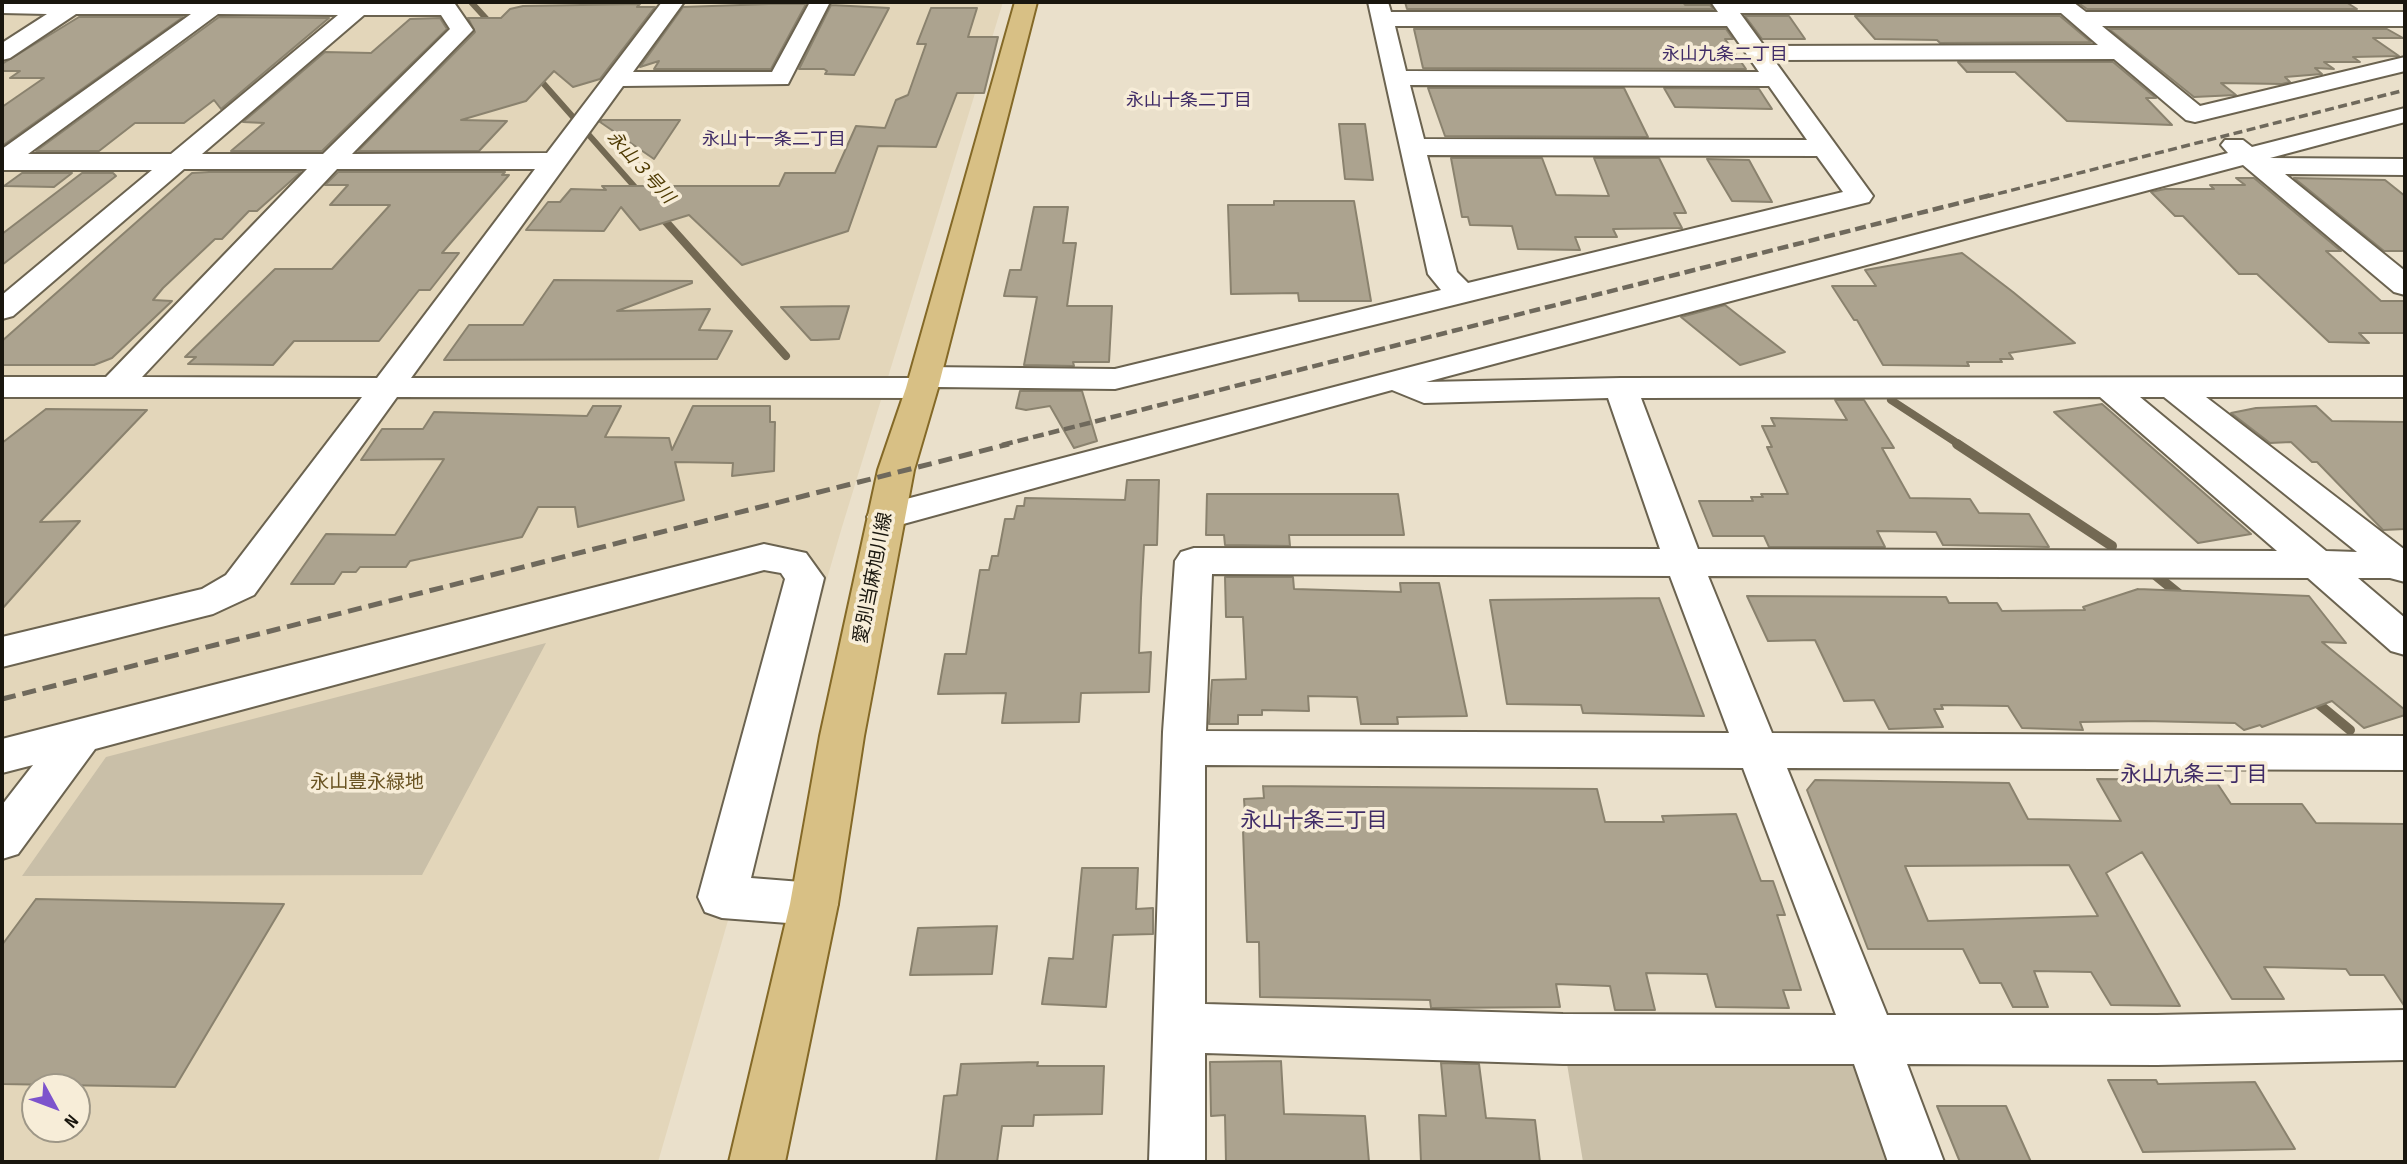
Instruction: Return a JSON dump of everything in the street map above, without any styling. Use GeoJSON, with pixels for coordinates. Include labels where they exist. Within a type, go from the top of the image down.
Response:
{"type":"FeatureCollection","features":[{"type":"Feature","properties":{"kind":"main road","name":"愛別当麻旭川線"},"geometry":{"type":"LineString","coordinates":[[757,1162],[814,904],[885,517],[1026,2]]}},
{"type":"Feature","properties":{"kind":"street"},"geometry":{"type":"LineString","coordinates":[[2,7],[22,2]]}},
{"type":"Feature","properties":{"kind":"street"},"geometry":{"type":"LineString","coordinates":[[2,652],[213,600],[240,585],[673,2]]}},
{"type":"Feature","properties":{"kind":"street"},"geometry":{"type":"LineString","coordinates":[[617,79],[780,79],[820,2]]}},
{"type":"Feature","properties":{"kind":"street"},"geometry":{"type":"LineString","coordinates":[[2,7],[212,9],[355,5],[447,9],[463,30],[328,163],[114,388]]}},
{"type":"Feature","properties":{"kind":"street"},"geometry":{"type":"LineString","coordinates":[[2,310],[355,5]]}},
{"type":"Feature","properties":{"kind":"street"},"geometry":{"type":"LineString","coordinates":[[2,53],[69,9]]}},
{"type":"Feature","properties":{"kind":"street"},"geometry":{"type":"LineString","coordinates":[[2,161],[212,9]]}},
{"type":"Feature","properties":{"kind":"street"},"geometry":{"type":"LineString","coordinates":[[2,387],[1115,379],[1859,197],[1727,10]]}},
{"type":"Feature","properties":{"kind":"street"},"geometry":{"type":"LineString","coordinates":[[1462,295],[1443,274],[1380,11],[2069,10],[2405,19]]}},
{"type":"Feature","properties":{"kind":"street"},"geometry":{"type":"LineString","coordinates":[[2069,10],[2195,116],[2257,161],[2405,286]]}},
{"type":"Feature","properties":{"kind":"street"},"geometry":{"type":"LineString","coordinates":[[1758,53],[2119,52]]}},
{"type":"Feature","properties":{"kind":"street"},"geometry":{"type":"LineString","coordinates":[[2195,116],[2405,64]]}},
{"type":"Feature","properties":{"kind":"street"},"geometry":{"type":"LineString","coordinates":[[1396,78],[1776,79]]}},
{"type":"Feature","properties":{"kind":"street"},"geometry":{"type":"LineString","coordinates":[[885,517],[1225,424],[2257,161],[2405,116]]}},
{"type":"Feature","properties":{"kind":"street"},"geometry":{"type":"LineString","coordinates":[[2,161],[328,163],[572,138]]}},
{"type":"Feature","properties":{"kind":"street"},"geometry":{"type":"LineString","coordinates":[[1412,147],[1826,148]]}},
{"type":"Feature","properties":{"kind":"street"},"geometry":{"type":"LineString","coordinates":[[2257,161],[2405,167]]}},
{"type":"Feature","properties":{"kind":"street"},"geometry":{"type":"LineString","coordinates":[[2375,261],[2405,261]]}},
{"type":"Feature","properties":{"kind":"street"},"geometry":{"type":"LineString","coordinates":[[1395,380],[1424,393],[1622,388],[2405,387]]}},
{"type":"Feature","properties":{"kind":"street"},"geometry":{"type":"LineString","coordinates":[[2107,386],[2405,640]]}},
{"type":"Feature","properties":{"kind":"street"},"geometry":{"type":"LineString","coordinates":[[2172,387],[2403,566]]}},
{"type":"Feature","properties":{"kind":"street"},"geometry":{"type":"LineString","coordinates":[[1622,388],[1683,560],[1871,1039],[1916,1162]]}},
{"type":"Feature","properties":{"kind":"street"},"geometry":{"type":"LineString","coordinates":[[2,756],[764,557],[793,562],[805,578],[722,897],[814,904]]}},
{"type":"Feature","properties":{"kind":"street"},"geometry":{"type":"LineString","coordinates":[[1177,1162],[1184,748],[1195,561],[1683,560],[2403,566]]}},
{"type":"Feature","properties":{"kind":"street"},"geometry":{"type":"LineString","coordinates":[[2,840],[81,735]]}},
{"type":"Feature","properties":{"kind":"street"},"geometry":{"type":"LineString","coordinates":[[1184,748],[1759,753],[2405,753]]}},
{"type":"Feature","properties":{"kind":"street"},"geometry":{"type":"LineString","coordinates":[[1181,1028],[1563,1039],[2157,1040],[2405,1035]]}},
{"type":"Feature","properties":{"kind":"shaded area"},"geometry":{"type":"Polygon","coordinates":[[[2,2],[1003,2],[842,527],[658,1162],[2,1162],[2,2]]]}},
{"type":"Feature","properties":{"kind":"green space","name":"永山豊永緑地"},"geometry":{"type":"Polygon","coordinates":[[[546,643],[422,875],[22,876],[106,757],[546,643]]]}},
{"type":"Feature","properties":{"kind":"green space"},"geometry":{"type":"Polygon","coordinates":[[[1563,1039],[1871,1039],[1916,1162],[1583,1162],[1563,1039]]]}},
{"type":"Feature","properties":{"kind":"building"},"geometry":{"type":"Polygon","coordinates":[[[1405,2],[1683,2],[1685,5],[1710,5],[1713,9],[1407,9],[1405,2]]]}},
{"type":"Feature","properties":{"kind":"building"},"geometry":{"type":"Polygon","coordinates":[[[2077,2],[2346,2],[2357,9],[2087,9],[2077,2]]]}},
{"type":"Feature","properties":{"kind":"building"},"geometry":{"type":"Polygon","coordinates":[[[640,4],[637,7],[655,7],[600,79],[573,87],[554,71],[526,101],[461,120],[507,121],[479,151],[358,151],[475,32],[468,18],[501,18],[510,9],[523,6],[640,4]]]}},
{"type":"Feature","properties":{"kind":"building"},"geometry":{"type":"Polygon","coordinates":[[[806,4],[771,69],[654,69],[659,61],[640,67],[683,7],[806,4]]]}},
{"type":"Feature","properties":{"kind":"building"},"geometry":{"type":"Polygon","coordinates":[[[831,5],[889,8],[854,75],[825,74],[827,71],[824,69],[799,69],[831,5]]]}},
{"type":"Feature","properties":{"kind":"building"},"geometry":{"type":"Polygon","coordinates":[[[931,8],[977,8],[968,37],[998,37],[984,93],[957,93],[936,147],[878,146],[848,231],[742,265],[689,215],[640,230],[621,207],[604,231],[526,230],[548,202],[560,202],[571,189],[606,190],[602,186],[779,186],[785,173],[835,173],[856,126],[885,128],[896,100],[908,95],[926,44],[917,44],[931,8]]]}},
{"type":"Feature","properties":{"kind":"building"},"geometry":{"type":"Polygon","coordinates":[[[1745,16],[1789,16],[1805,39],[1762,39],[1745,16]]]}},
{"type":"Feature","properties":{"kind":"building"},"geometry":{"type":"Polygon","coordinates":[[[1855,16],[2060,16],[2091,42],[1940,43],[1937,40],[1875,39],[1855,16]]]}},
{"type":"Feature","properties":{"kind":"building"},"geometry":{"type":"Polygon","coordinates":[[[79,17],[183,17],[2,146],[2,107],[44,78],[10,78],[20,71],[2,71],[2,64],[79,17]]]}},
{"type":"Feature","properties":{"kind":"building"},"geometry":{"type":"Polygon","coordinates":[[[219,17],[329,18],[221,109],[214,100],[184,123],[135,123],[99,151],[36,151],[219,17]]]}},
{"type":"Feature","properties":{"kind":"building"},"geometry":{"type":"Polygon","coordinates":[[[440,18],[447,29],[322,151],[231,151],[264,123],[243,122],[325,52],[371,53],[410,19],[440,18]]]}},
{"type":"Feature","properties":{"kind":"building"},"geometry":{"type":"Polygon","coordinates":[[[1414,29],[1726,29],[1733,39],[1725,39],[1746,69],[1423,68],[1414,29]]]}},
{"type":"Feature","properties":{"kind":"building"},"geometry":{"type":"Polygon","coordinates":[[[2109,29],[2387,29],[2403,38],[2373,38],[2399,56],[2353,57],[2360,62],[2324,62],[2334,69],[2315,68],[2322,74],[2285,77],[2290,82],[2282,84],[2221,83],[2236,95],[2194,97],[2109,29]]]}},
{"type":"Feature","properties":{"kind":"building"},"geometry":{"type":"Polygon","coordinates":[[[1958,62],[2113,62],[2156,98],[2146,98],[2172,125],[2067,121],[2015,72],[1967,72],[1958,62]]]}},
{"type":"Feature","properties":{"kind":"building"},"geometry":{"type":"Polygon","coordinates":[[[1428,88],[1624,88],[1648,137],[1445,136],[1428,88]]]}},
{"type":"Feature","properties":{"kind":"building"},"geometry":{"type":"Polygon","coordinates":[[[1664,88],[1759,89],[1772,109],[1675,107],[1664,88]]]}},
{"type":"Feature","properties":{"kind":"building"},"geometry":{"type":"Polygon","coordinates":[[[680,120],[654,159],[600,122],[680,120]]]}},
{"type":"Feature","properties":{"kind":"building"},"geometry":{"type":"Polygon","coordinates":[[[1339,124],[1365,124],[1373,180],[1345,179],[1339,124]]]}},
{"type":"Feature","properties":{"kind":"building"},"geometry":{"type":"Polygon","coordinates":[[[1451,158],[1542,158],[1556,195],[1609,196],[1594,158],[1659,158],[1686,213],[1674,213],[1682,228],[1613,229],[1617,237],[1575,237],[1580,250],[1518,249],[1512,226],[1470,225],[1468,217],[1462,217],[1451,158]]]}},
{"type":"Feature","properties":{"kind":"building"},"geometry":{"type":"Polygon","coordinates":[[[1707,159],[1749,160],[1772,202],[1732,201],[1707,159]]]}},
{"type":"Feature","properties":{"kind":"building"},"geometry":{"type":"Polygon","coordinates":[[[301,172],[257,211],[249,211],[222,239],[215,239],[163,288],[153,300],[172,301],[112,358],[94,365],[2,365],[2,341],[192,173],[301,172]]]}},
{"type":"Feature","properties":{"kind":"building"},"geometry":{"type":"Polygon","coordinates":[[[338,172],[505,172],[502,175],[509,175],[442,253],[459,253],[430,290],[419,290],[379,341],[294,341],[273,365],[188,364],[196,357],[185,357],[275,269],[332,269],[390,205],[330,205],[348,185],[325,185],[338,172]]]}},
{"type":"Feature","properties":{"kind":"building"},"geometry":{"type":"Polygon","coordinates":[[[22,173],[72,173],[54,187],[4,186],[22,173]]]}},
{"type":"Feature","properties":{"kind":"building"},"geometry":{"type":"Polygon","coordinates":[[[82,173],[113,173],[116,176],[2,265],[2,234],[82,173]]]}},
{"type":"Feature","properties":{"kind":"building"},"geometry":{"type":"Polygon","coordinates":[[[2236,178],[2254,178],[2341,251],[2326,251],[2381,301],[2405,301],[2405,333],[2359,333],[2369,343],[2329,342],[2257,274],[2239,274],[2183,216],[2175,216],[2151,192],[2165,189],[2214,189],[2210,185],[2245,185],[2236,178]]]}},
{"type":"Feature","properties":{"kind":"building"},"geometry":{"type":"Polygon","coordinates":[[[2294,178],[2385,180],[2405,196],[2405,251],[2384,251],[2294,178]]]}},
{"type":"Feature","properties":{"kind":"building"},"geometry":{"type":"Polygon","coordinates":[[[1274,201],[1354,201],[1371,301],[1299,301],[1298,293],[1231,294],[1228,205],[1274,205],[1274,201]]]}},
{"type":"Feature","properties":{"kind":"building"},"geometry":{"type":"Polygon","coordinates":[[[1034,207],[1068,207],[1063,243],[1076,243],[1067,306],[1112,306],[1109,362],[1073,362],[1074,366],[1024,365],[1037,297],[1004,296],[1010,270],[1021,270],[1034,207]]]}},
{"type":"Feature","properties":{"kind":"building"},"geometry":{"type":"Polygon","coordinates":[[[1962,253],[2075,343],[2009,353],[2013,359],[2000,359],[2002,362],[1967,362],[1969,366],[1883,365],[1857,320],[1854,320],[1832,286],[1876,286],[1865,270],[1962,253]]]}},
{"type":"Feature","properties":{"kind":"building"},"geometry":{"type":"Polygon","coordinates":[[[554,280],[692,281],[617,311],[710,309],[699,330],[732,331],[717,359],[444,360],[469,325],[523,325],[554,280]]]}},
{"type":"Feature","properties":{"kind":"building"},"geometry":{"type":"Polygon","coordinates":[[[1725,305],[1785,352],[1740,365],[1681,317],[1725,305]]]}},
{"type":"Feature","properties":{"kind":"building"},"geometry":{"type":"Polygon","coordinates":[[[849,306],[839,339],[817,340],[811,340],[781,307],[849,306]]]}},
{"type":"Feature","properties":{"kind":"building"},"geometry":{"type":"Polygon","coordinates":[[[1020,391],[1082,391],[1097,441],[1074,448],[1050,406],[1026,410],[1016,408],[1020,391]]]}},
{"type":"Feature","properties":{"kind":"building"},"geometry":{"type":"Polygon","coordinates":[[[1835,400],[1864,400],[1894,448],[1882,448],[1910,498],[1970,499],[1979,513],[2029,514],[2049,547],[1943,545],[1936,532],[1877,531],[1885,547],[1769,547],[1764,536],[1713,536],[1699,501],[1753,501],[1751,497],[1763,497],[1761,494],[1788,494],[1767,447],[1772,447],[1762,426],[1775,426],[1771,418],[1847,420],[1835,400]]]}},
{"type":"Feature","properties":{"kind":"building"},"geometry":{"type":"Polygon","coordinates":[[[2102,404],[2251,534],[2198,543],[2054,412],[2102,404]]]}},
{"type":"Feature","properties":{"kind":"building"},"geometry":{"type":"Polygon","coordinates":[[[593,406],[621,406],[605,437],[669,438],[672,450],[693,406],[770,406],[770,422],[775,422],[774,471],[732,476],[733,463],[675,462],[684,500],[578,527],[575,507],[538,507],[522,537],[410,561],[406,567],[360,567],[356,572],[342,572],[334,584],[291,584],[326,534],[395,535],[444,459],[361,460],[382,429],[423,429],[434,412],[587,416],[593,406]]]}},
{"type":"Feature","properties":{"kind":"building"},"geometry":{"type":"Polygon","coordinates":[[[2316,406],[2332,421],[2405,422],[2405,529],[2383,530],[2317,462],[2312,462],[2291,442],[2270,443],[2231,413],[2256,408],[2316,406]]]}},
{"type":"Feature","properties":{"kind":"building"},"geometry":{"type":"Polygon","coordinates":[[[46,409],[147,410],[40,522],[80,521],[2,609],[2,443],[46,409]]]}},
{"type":"Feature","properties":{"kind":"building"},"geometry":{"type":"Polygon","coordinates":[[[1127,480],[1159,480],[1157,545],[1144,545],[1141,598],[1139,653],[1151,652],[1149,692],[1081,693],[1079,722],[1002,723],[1006,693],[938,694],[945,654],[966,654],[980,570],[989,570],[992,556],[998,556],[1005,519],[1014,519],[1017,506],[1024,506],[1025,498],[1125,500],[1127,480]]]}},
{"type":"Feature","properties":{"kind":"building"},"geometry":{"type":"Polygon","coordinates":[[[1207,494],[1398,494],[1404,535],[1289,535],[1290,546],[1225,545],[1224,535],[1206,535],[1207,494]]]}},
{"type":"Feature","properties":{"kind":"building"},"geometry":{"type":"Polygon","coordinates":[[[1225,577],[1293,577],[1294,589],[1401,592],[1400,583],[1439,583],[1467,716],[1397,717],[1398,724],[1361,724],[1357,697],[1308,696],[1309,711],[1262,710],[1262,715],[1238,715],[1238,724],[1209,724],[1212,680],[1246,679],[1243,617],[1226,617],[1225,577]]]}},
{"type":"Feature","properties":{"kind":"building"},"geometry":{"type":"Polygon","coordinates":[[[2138,589],[2309,596],[2346,643],[2322,642],[2405,710],[2405,715],[2364,728],[2332,701],[2262,727],[2260,725],[2244,730],[2235,723],[2144,721],[2080,722],[2083,730],[2022,728],[2008,706],[1941,705],[1943,709],[1934,709],[1943,727],[1889,729],[1874,700],[1844,701],[1815,640],[1768,641],[1747,596],[1946,597],[1949,603],[1997,603],[2002,611],[2085,610],[2083,607],[2138,589]]]}},
{"type":"Feature","properties":{"kind":"building"},"geometry":{"type":"Polygon","coordinates":[[[1659,598],[1704,716],[1583,713],[1581,705],[1507,704],[1490,600],[1659,598]]]}},
{"type":"Feature","properties":{"kind":"building"},"geometry":{"type":"Polygon","coordinates":[[[2097,779],[2215,780],[2231,804],[2302,804],[2316,823],[2405,824],[2405,1007],[2384,975],[2350,975],[2346,969],[2264,967],[2284,999],[2232,999],[2142,852],[2106,873],[2180,1006],[2111,1005],[2091,972],[2034,971],[2048,1007],[2013,1007],[2001,983],[1980,983],[1963,949],[1868,949],[1807,790],[1815,780],[2009,783],[2028,819],[2121,821],[2097,779]],[[2069,865],[1905,866],[1928,921],[2098,916],[2069,865]]]}},
{"type":"Feature","properties":{"kind":"building"},"geometry":{"type":"Polygon","coordinates":[[[1263,786],[1597,789],[1605,822],[1664,822],[1662,816],[1736,814],[1761,881],[1773,881],[1785,915],[1777,915],[1801,990],[1783,990],[1789,1008],[1716,1007],[1707,974],[1646,973],[1655,1010],[1615,1010],[1610,986],[1556,984],[1560,1007],[1431,1008],[1430,1000],[1260,997],[1259,942],[1247,942],[1243,830],[1246,830],[1244,799],[1264,798],[1263,786]]]}},
{"type":"Feature","properties":{"kind":"building"},"geometry":{"type":"Polygon","coordinates":[[[1082,868],[1138,868],[1136,909],[1153,908],[1153,934],[1113,935],[1106,1007],[1042,1004],[1049,958],[1073,959],[1082,868]]]}},
{"type":"Feature","properties":{"kind":"building"},"geometry":{"type":"Polygon","coordinates":[[[36,899],[284,904],[175,1087],[91,1086],[91,1073],[21,1073],[21,1084],[2,1084],[2,945],[36,899]]]}},
{"type":"Feature","properties":{"kind":"building"},"geometry":{"type":"Polygon","coordinates":[[[997,926],[992,974],[910,975],[918,928],[997,926]]]}},
{"type":"Feature","properties":{"kind":"building"},"geometry":{"type":"Polygon","coordinates":[[[1281,1061],[1284,1114],[1365,1116],[1369,1162],[1226,1162],[1225,1115],[1211,1116],[1210,1062],[1281,1061]]]}},
{"type":"Feature","properties":{"kind":"building"},"geometry":{"type":"Polygon","coordinates":[[[1038,1062],[1037,1066],[1104,1066],[1102,1114],[1034,1115],[1033,1126],[1002,1126],[997,1162],[936,1162],[944,1096],[957,1095],[961,1064],[1038,1062]]]}},
{"type":"Feature","properties":{"kind":"building"},"geometry":{"type":"Polygon","coordinates":[[[1441,1063],[1479,1064],[1486,1118],[1535,1120],[1540,1162],[1421,1162],[1419,1115],[1446,1116],[1441,1063]]]}},
{"type":"Feature","properties":{"kind":"building"},"geometry":{"type":"Polygon","coordinates":[[[2108,1080],[2156,1080],[2158,1084],[2255,1082],[2295,1149],[2143,1152],[2108,1080]]]}},
{"type":"Feature","properties":{"kind":"building"},"geometry":{"type":"Polygon","coordinates":[[[1937,1106],[2006,1106],[2031,1162],[1960,1162],[1937,1106]]]}},
{"type":"Feature","properties":{"kind":"waterway","name":"永山３号川"},"geometry":{"type":"LineString","coordinates":[[471,2],[493,26]]}},
{"type":"Feature","properties":{"kind":"waterway","name":"永山３号川"},"geometry":{"type":"LineString","coordinates":[[535,74],[641,194]]}},
{"type":"Feature","properties":{"kind":"waterway","name":"永山３号川"},"geometry":{"type":"LineString","coordinates":[[658,213],[786,356]]}},
{"type":"Feature","properties":{"kind":"waterway"},"geometry":{"type":"LineString","coordinates":[[1891,400],[1960,445]]}},
{"type":"Feature","properties":{"kind":"waterway"},"geometry":{"type":"LineString","coordinates":[[1957,444],[2112,546]]}},
{"type":"Feature","properties":{"kind":"waterway"},"geometry":{"type":"LineString","coordinates":[[2153,573],[2185,599]]}},
{"type":"Feature","properties":{"kind":"waterway"},"geometry":{"type":"LineString","coordinates":[[2310,697],[2350,730]]}},
{"type":"Feature","properties":{"kind":"railway"},"geometry":{"type":"LineString","coordinates":[[1985,197],[2405,90]]}},
{"type":"Feature","properties":{"kind":"railway"},"geometry":{"type":"LineString","coordinates":[[1002,445],[1991,195]]}},
{"type":"Feature","properties":{"kind":"railway"},"geometry":{"type":"LineString","coordinates":[[2,699],[1009,444]]}},
{"type":"Feature","properties":{"kind":"district","name":"永山九条二丁目"},"geometry":{"type":"Point","coordinates":[1725,55]}},
{"type":"Feature","properties":{"kind":"district","name":"永山十条二丁目"},"geometry":{"type":"Point","coordinates":[1189,101]}},
{"type":"Feature","properties":{"kind":"district","name":"永山十一条二丁目"},"geometry":{"type":"Point","coordinates":[774,140]}},
{"type":"Feature","properties":{"kind":"district","name":"永山九条三丁目"},"geometry":{"type":"Point","coordinates":[2194,776]}},
{"type":"Feature","properties":{"kind":"district","name":"永山十条三丁目"},"geometry":{"type":"Point","coordinates":[1314,822]}}]}
